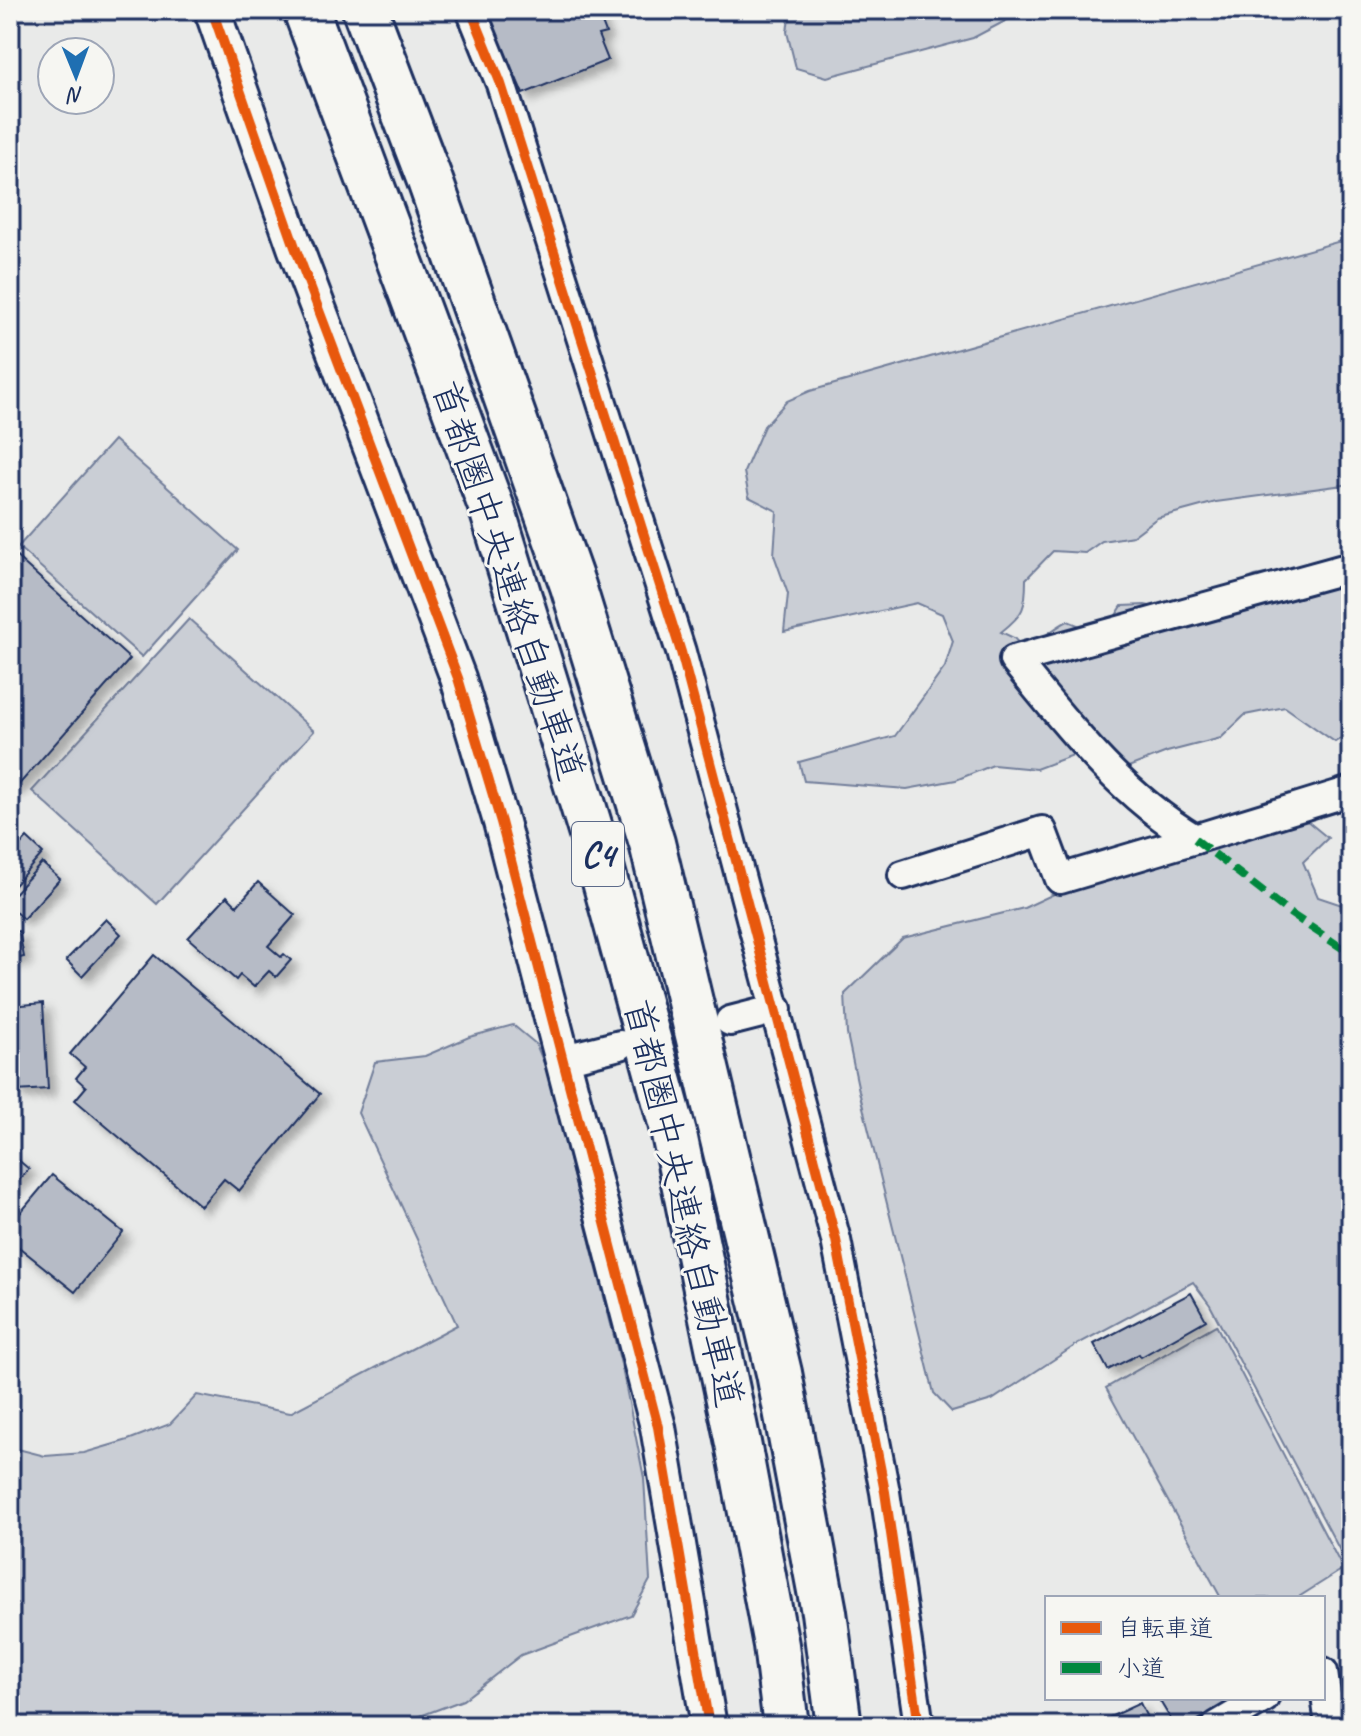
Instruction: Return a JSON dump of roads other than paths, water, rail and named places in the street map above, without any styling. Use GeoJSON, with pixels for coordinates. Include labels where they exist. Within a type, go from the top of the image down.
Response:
{"type":"FeatureCollection","features":[{"type":"Feature","properties":{"kind":"highway","name":"首都圏中央連絡自動車道"},"geometry":{"type":"LineString","coordinates":[[306,10],[492,509],[594,841],[674,1134],[774,1629],[786,1726]]}},
{"type":"Feature","properties":{"kind":"highway","name":"首都圏中央連絡自動車道"},"geometry":{"type":"LineString","coordinates":[[365,10],[429,178],[573,586],[652,843],[779,1373],[824,1612],[839,1726]]}},
{"type":"Feature","properties":{"kind":"street"},"geometry":{"type":"LineString","coordinates":[[212,10],[295,247],[458,678],[501,822],[658,1427],[709,1726]]}},
{"type":"Feature","properties":{"kind":"street"},"geometry":{"type":"LineString","coordinates":[[471,10],[501,84],[681,652],[777,1009],[836,1240],[885,1492],[919,1726]]}},
{"type":"Feature","properties":{"kind":"street"},"geometry":{"type":"LineString","coordinates":[[1195,839],[1147,806],[1091,754],[1014,660],[1351,567]]}},
{"type":"Feature","properties":{"kind":"street"},"geometry":{"type":"LineString","coordinates":[[903,875],[1042,831],[1060,879],[1351,791]]}},
{"type":"Feature","properties":{"kind":"street"},"geometry":{"type":"LineString","coordinates":[[730,1021],[777,1009]]}},
{"type":"Feature","properties":{"kind":"street"},"geometry":{"type":"LineString","coordinates":[[564,1059],[620,1045]]}},
{"type":"Feature","properties":{"kind":"street"},"geometry":{"type":"LineString","coordinates":[[1325,1687],[1330,1726]]}},
{"type":"Feature","properties":{"kind":"street"},"geometry":{"type":"LineString","coordinates":[[1217,1726],[1261,1700]]}}]}
